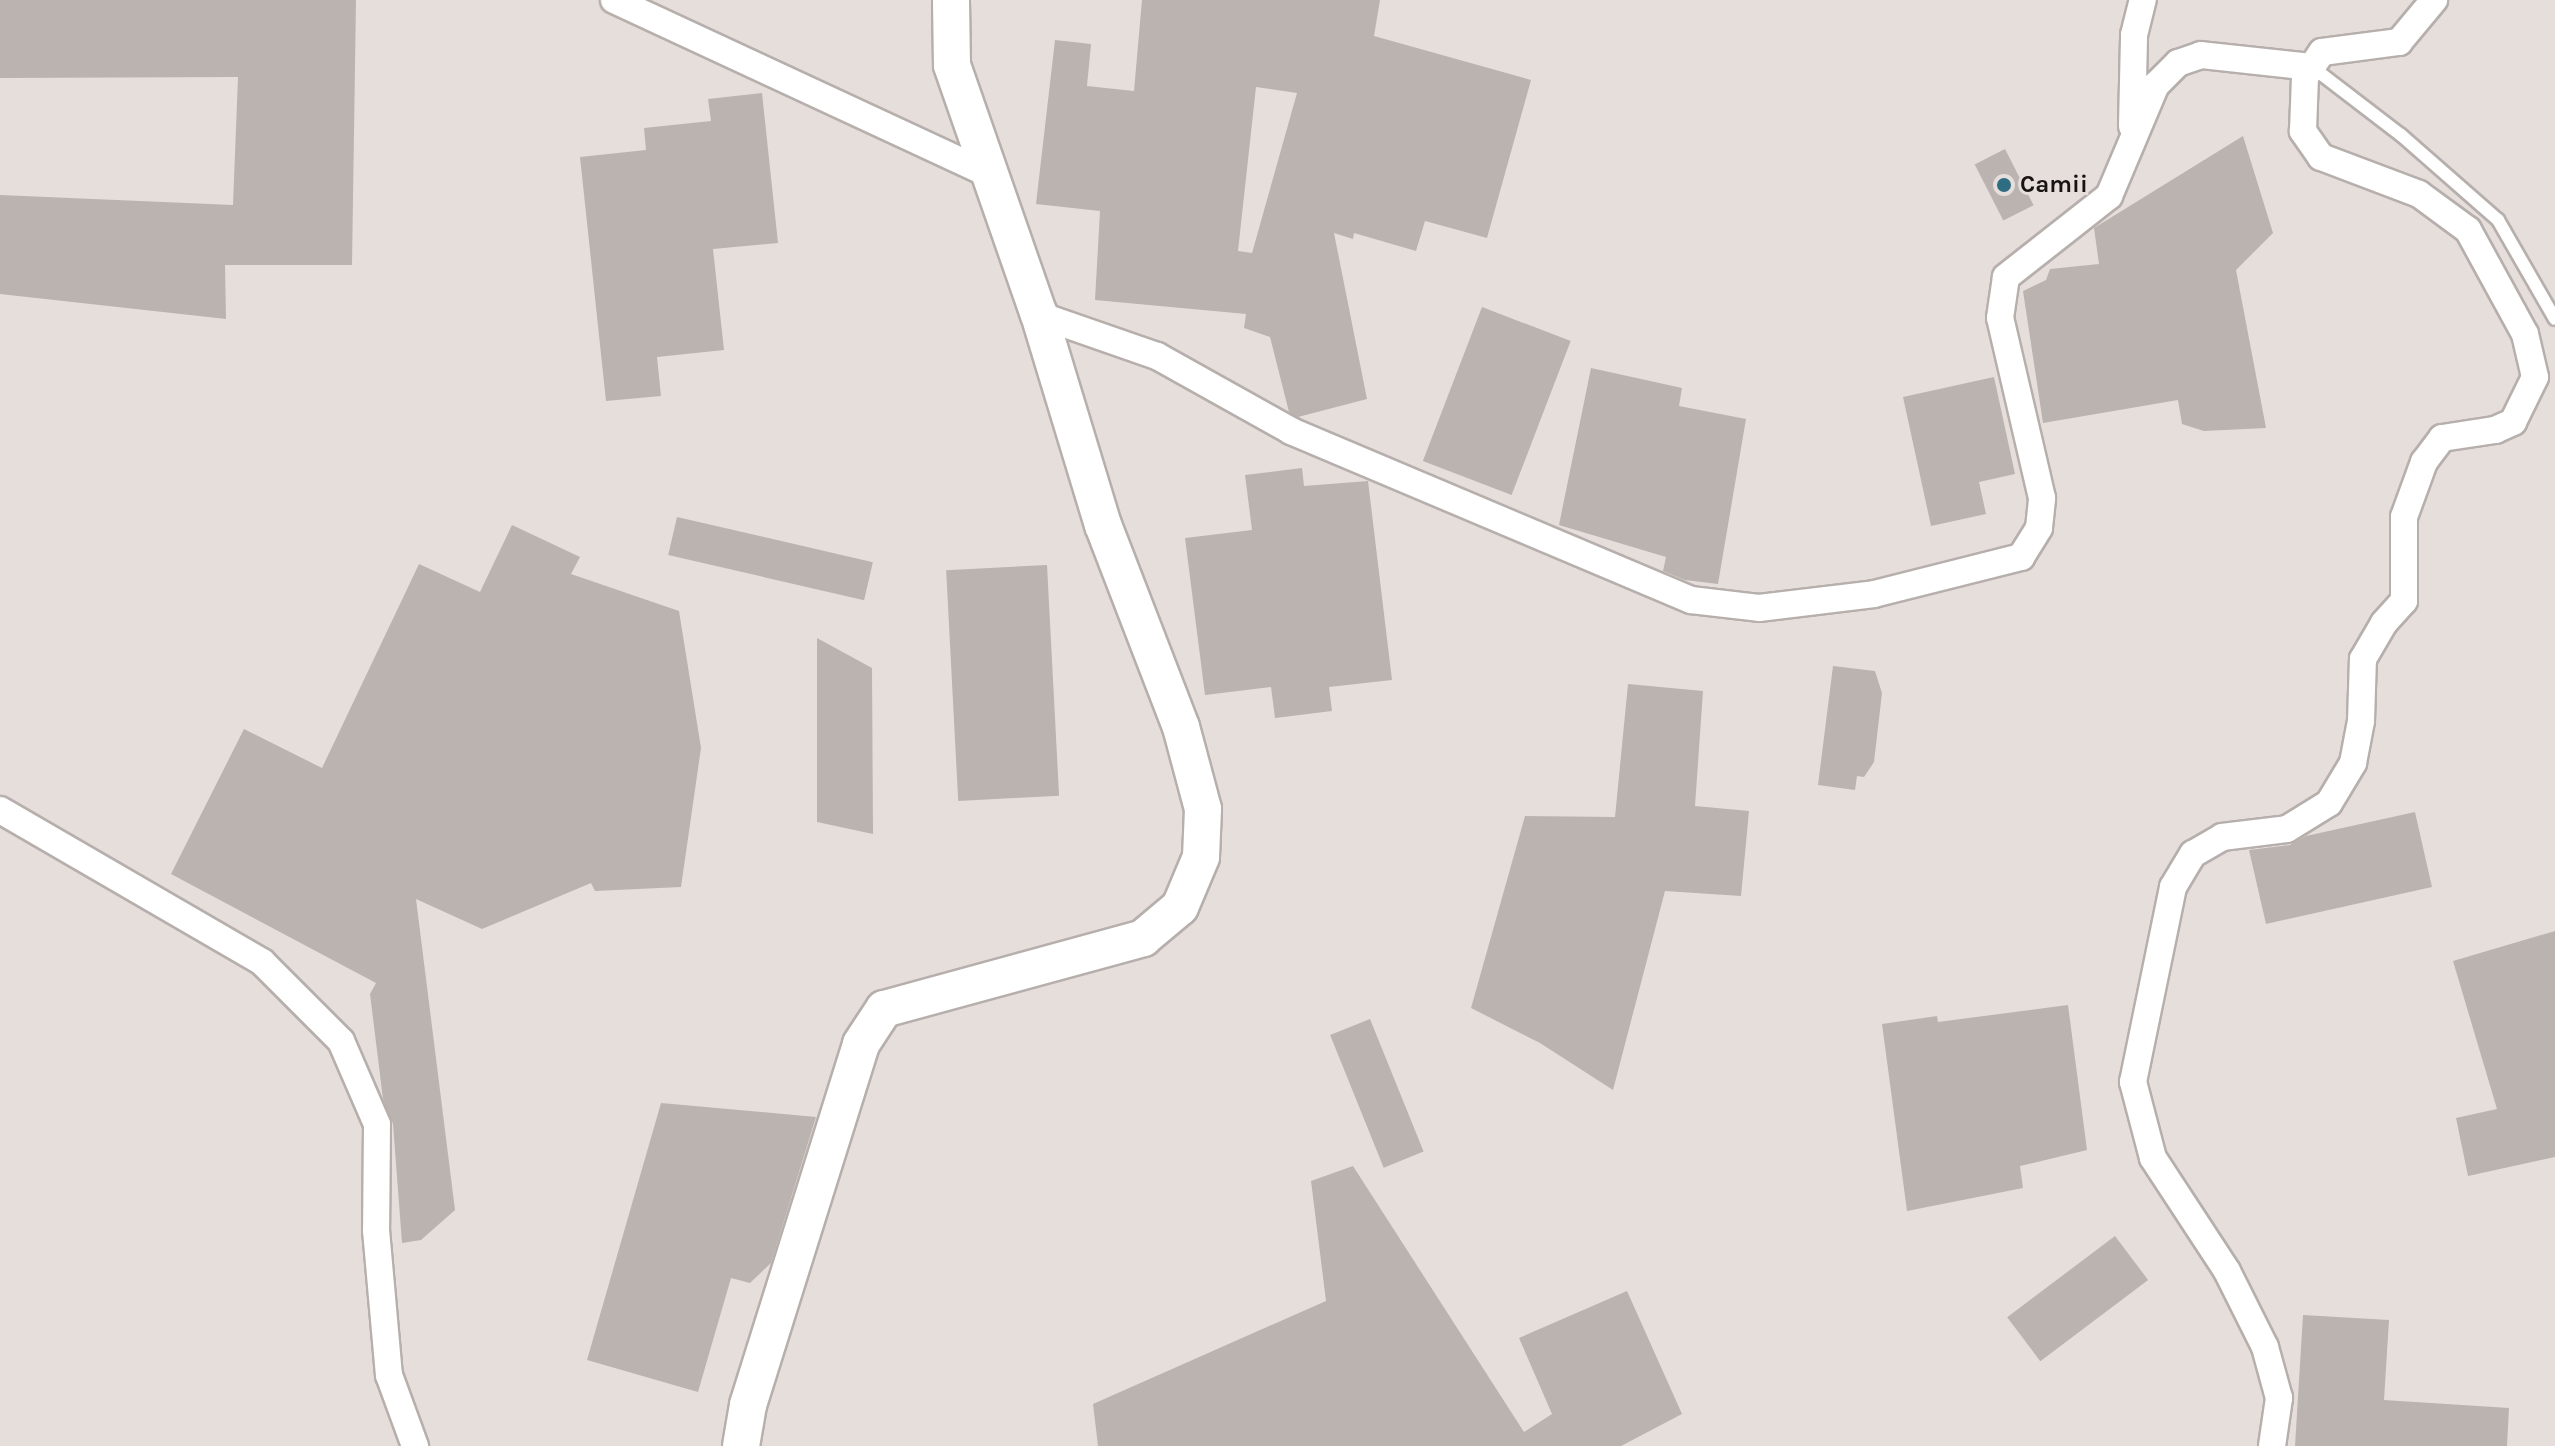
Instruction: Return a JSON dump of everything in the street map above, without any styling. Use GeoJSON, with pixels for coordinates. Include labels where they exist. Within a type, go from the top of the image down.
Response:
{"type":"FeatureCollection","features":[{"type":"Feature","properties":{"kind":"street"},"geometry":{"type":"LineString","coordinates":[[614,0],[988,174]]}},
{"type":"Feature","properties":{"kind":"street"},"geometry":{"type":"LineString","coordinates":[[741,1446],[748,1405],[861,1044],[884,1009],[1143,938],[1180,907],[1201,857],[1203,809],[1181,727],[1103,525],[1039,315],[952,65],[951,0]]}},
{"type":"Feature","properties":{"kind":"street"},"geometry":{"type":"LineString","coordinates":[[2132,133],[2134,35],[2143,0]]}},
{"type":"Feature","properties":{"kind":"street"},"geometry":{"type":"LineString","coordinates":[[2272,1446],[2279,1398],[2265,1347],[2227,1271],[2153,1158],[2133,1082],[2173,887],[2193,854],[2212,843],[2287,829],[2329,803],[2353,763],[2361,721],[2363,659],[2384,623],[2404,601],[2404,517],[2424,462],[2442,438],[2495,430],[2513,422],[2535,377],[2525,334],[2468,230],[2419,194],[2321,157],[2303,131],[2305,77],[2322,52],[2399,42],[2434,0]]}},
{"type":"Feature","properties":{"kind":"street"},"geometry":{"type":"LineString","coordinates":[[1039,315],[1157,356],[1291,431],[1691,600],[1759,608],[1810,605],[1945,580],[2021,557],[2039,528],[2042,498],[2000,318],[2006,277],[2109,196],[2132,133],[2156,85],[2178,63],[2201,55],[2312,67]]}},
{"type":"Feature","properties":{"kind":"street"},"geometry":{"type":"LineString","coordinates":[[0,810],[262,962],[341,1041],[377,1124],[376,1230],[389,1375],[415,1446]]}},
{"type":"Feature","properties":{"kind":"lane"},"geometry":{"type":"LineString","coordinates":[[2312,67],[2401,135],[2498,220],[2555,319]]}},
{"type":"Feature","properties":{"kind":"building"},"geometry":{"type":"Polygon","coordinates":[[[0,0],[356,0],[352,265],[225,265],[226,319],[0,294],[0,195],[233,205],[238,77],[0,78],[0,0]]]}},
{"type":"Feature","properties":{"kind":"building"},"geometry":{"type":"Polygon","coordinates":[[[1142,0],[1380,0],[1374,36],[1531,80],[1487,238],[1425,221],[1416,251],[1354,233],[1353,239],[1334,233],[1367,399],[1298,417],[1289,412],[1270,337],[1244,328],[1246,314],[1095,300],[1100,211],[1036,204],[1055,40],[1091,44],[1087,86],[1134,91],[1142,0]],[[1256,87],[1238,251],[1252,253],[1297,93],[1256,87]]]}},
{"type":"Feature","properties":{"kind":"building"},"geometry":{"type":"Polygon","coordinates":[[[762,93],[778,243],[713,249],[724,350],[657,357],[661,396],[606,401],[580,157],[646,150],[644,128],[711,121],[708,99],[762,93]]]}},
{"type":"Feature","properties":{"kind":"building"},"geometry":{"type":"Polygon","coordinates":[[[2243,136],[2273,233],[2236,270],[2266,428],[2204,431],[2182,424],[2178,400],[2043,423],[2023,291],[2046,280],[2050,269],[2099,264],[2094,228],[2243,136]]]}},
{"type":"Feature","properties":{"kind":"building","name":"Camii"},"geometry":{"type":"Polygon","coordinates":[[[2005,149],[2034,205],[2003,221],[1975,164],[2005,149]]]}},
{"type":"Feature","properties":{"kind":"building"},"geometry":{"type":"Polygon","coordinates":[[[1482,307],[1571,341],[1512,495],[1423,461],[1482,307]]]}},
{"type":"Feature","properties":{"kind":"building"},"geometry":{"type":"Polygon","coordinates":[[[1591,368],[1682,388],[1679,406],[1746,419],[1718,584],[1685,580],[1663,571],[1666,557],[1559,525],[1591,368]]]}},
{"type":"Feature","properties":{"kind":"building"},"geometry":{"type":"Polygon","coordinates":[[[1994,377],[2015,474],[1979,482],[1986,514],[1931,526],[1903,397],[1994,377]]]}},
{"type":"Feature","properties":{"kind":"building"},"geometry":{"type":"Polygon","coordinates":[[[1302,468],[1304,486],[1368,481],[1392,680],[1329,687],[1332,711],[1275,718],[1271,687],[1205,695],[1185,538],[1252,530],[1245,475],[1302,468]]]}},
{"type":"Feature","properties":{"kind":"building"},"geometry":{"type":"Polygon","coordinates":[[[677,517],[873,562],[864,600],[668,555],[677,517]]]}},
{"type":"Feature","properties":{"kind":"building"},"geometry":{"type":"Polygon","coordinates":[[[512,525],[580,557],[571,574],[679,611],[701,748],[681,887],[595,891],[591,883],[482,929],[416,899],[455,1210],[421,1240],[402,1243],[393,1124],[383,1099],[370,994],[376,983],[171,874],[244,729],[322,768],[419,564],[480,592],[512,525]]]}},
{"type":"Feature","properties":{"kind":"building"},"geometry":{"type":"Polygon","coordinates":[[[1047,565],[1059,796],[958,801],[946,570],[1047,565]]]}},
{"type":"Feature","properties":{"kind":"building"},"geometry":{"type":"Polygon","coordinates":[[[817,638],[872,668],[873,834],[817,822],[817,638]]]}},
{"type":"Feature","properties":{"kind":"building"},"geometry":{"type":"Polygon","coordinates":[[[1833,666],[1875,671],[1882,693],[1874,762],[1864,777],[1857,776],[1855,790],[1818,785],[1833,666]]]}},
{"type":"Feature","properties":{"kind":"building"},"geometry":{"type":"Polygon","coordinates":[[[1628,684],[1703,691],[1695,806],[1749,811],[1741,896],[1665,891],[1613,1090],[1540,1043],[1471,1008],[1525,816],[1615,817],[1628,684]]]}},
{"type":"Feature","properties":{"kind":"building"},"geometry":{"type":"Polygon","coordinates":[[[2415,812],[2432,887],[2266,924],[2249,850],[2290,845],[2306,836],[2415,812]]]}},
{"type":"Feature","properties":{"kind":"building"},"geometry":{"type":"Polygon","coordinates":[[[2555,931],[2555,1157],[2468,1176],[2456,1118],[2497,1109],[2453,961],[2555,931]]]}},
{"type":"Feature","properties":{"kind":"building"},"geometry":{"type":"Polygon","coordinates":[[[2068,1005],[2087,1150],[2020,1166],[2023,1188],[1907,1211],[1882,1024],[1937,1016],[1938,1022],[2068,1005]]]}},
{"type":"Feature","properties":{"kind":"building"},"geometry":{"type":"Polygon","coordinates":[[[1370,1019],[1424,1152],[1384,1168],[1330,1035],[1370,1019]]]}},
{"type":"Feature","properties":{"kind":"building"},"geometry":{"type":"Polygon","coordinates":[[[661,1103],[816,1117],[771,1263],[750,1283],[731,1278],[698,1392],[587,1360],[661,1103]]]}},
{"type":"Feature","properties":{"kind":"building"},"geometry":{"type":"Polygon","coordinates":[[[1353,1166],[1524,1432],[1552,1414],[1519,1338],[1627,1291],[1682,1414],[1621,1446],[1098,1446],[1093,1404],[1326,1301],[1311,1181],[1353,1166]]]}},
{"type":"Feature","properties":{"kind":"building"},"geometry":{"type":"Polygon","coordinates":[[[2115,1236],[2148,1280],[2040,1361],[2007,1317],[2115,1236]]]}},
{"type":"Feature","properties":{"kind":"building"},"geometry":{"type":"Polygon","coordinates":[[[2303,1315],[2389,1320],[2384,1400],[2509,1408],[2507,1446],[2295,1446],[2303,1315]]]}},
{"type":"Feature","properties":{"kind":"place","name":"Camii"},"geometry":{"type":"Point","coordinates":[2004,185]}}]}
